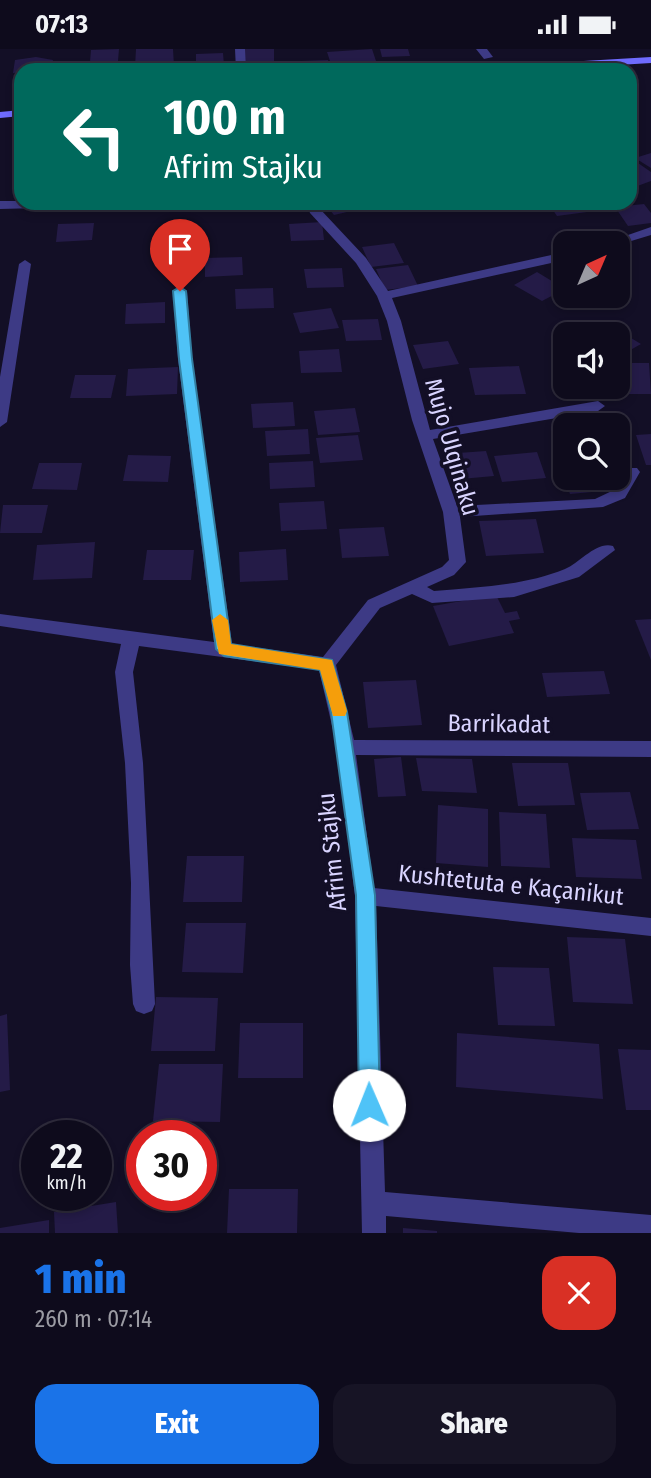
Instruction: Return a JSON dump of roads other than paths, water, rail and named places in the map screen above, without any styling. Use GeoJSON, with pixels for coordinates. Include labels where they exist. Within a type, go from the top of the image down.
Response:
{"type":"FeatureCollection","features":[{"type":"Feature","properties":{"kind":"main road"},"geometry":{"type":"LineString","coordinates":[[601,63],[651,60]]}},
{"type":"Feature","properties":{"kind":"street","name":"Mujo Ulqinaku"},"geometry":{"type":"LineString","coordinates":[[314,210],[361,261],[384,296],[394,321],[425,436],[451,512],[458,562],[448,571],[374,604],[327,664]]}},
{"type":"Feature","properties":{"kind":"street"},"geometry":{"type":"LineString","coordinates":[[630,237],[651,231]]}},
{"type":"Feature","properties":{"kind":"street"},"geometry":{"type":"LineString","coordinates":[[384,296],[553,259]]}},
{"type":"Feature","properties":{"kind":"street"},"geometry":{"type":"LineString","coordinates":[[0,422],[25,264]]}},
{"type":"Feature","properties":{"kind":"street"},"geometry":{"type":"LineString","coordinates":[[180,291],[185,359],[224,649]]}},
{"type":"Feature","properties":{"kind":"street"},"geometry":{"type":"LineString","coordinates":[[425,436],[598,406]]}},
{"type":"Feature","properties":{"kind":"street"},"geometry":{"type":"LineString","coordinates":[[451,512],[595,504],[612,500],[623,492],[632,472]]}},
{"type":"Feature","properties":{"kind":"street"},"geometry":{"type":"LineString","coordinates":[[414,588],[432,597],[513,591],[573,573],[607,550]]}},
{"type":"Feature","properties":{"kind":"street"},"geometry":{"type":"LineString","coordinates":[[0,619],[131,640],[224,649],[327,664]]}},
{"type":"Feature","properties":{"kind":"street"},"geometry":{"type":"LineString","coordinates":[[131,640],[124,672],[140,856],[144,1004]]}},
{"type":"Feature","properties":{"kind":"street","name":"Afrim Stajku"},"geometry":{"type":"LineString","coordinates":[[327,664],[346,747],[365,895],[374,1233]]}},
{"type":"Feature","properties":{"kind":"street","name":"Barrikadat"},"geometry":{"type":"LineString","coordinates":[[346,747],[651,749]]}},
{"type":"Feature","properties":{"kind":"street","name":"Kushtetuta e Kaçanikut"},"geometry":{"type":"LineString","coordinates":[[365,895],[651,927]]}},
{"type":"Feature","properties":{"kind":"street"},"geometry":{"type":"LineString","coordinates":[[372,1203],[651,1227]]}}]}
